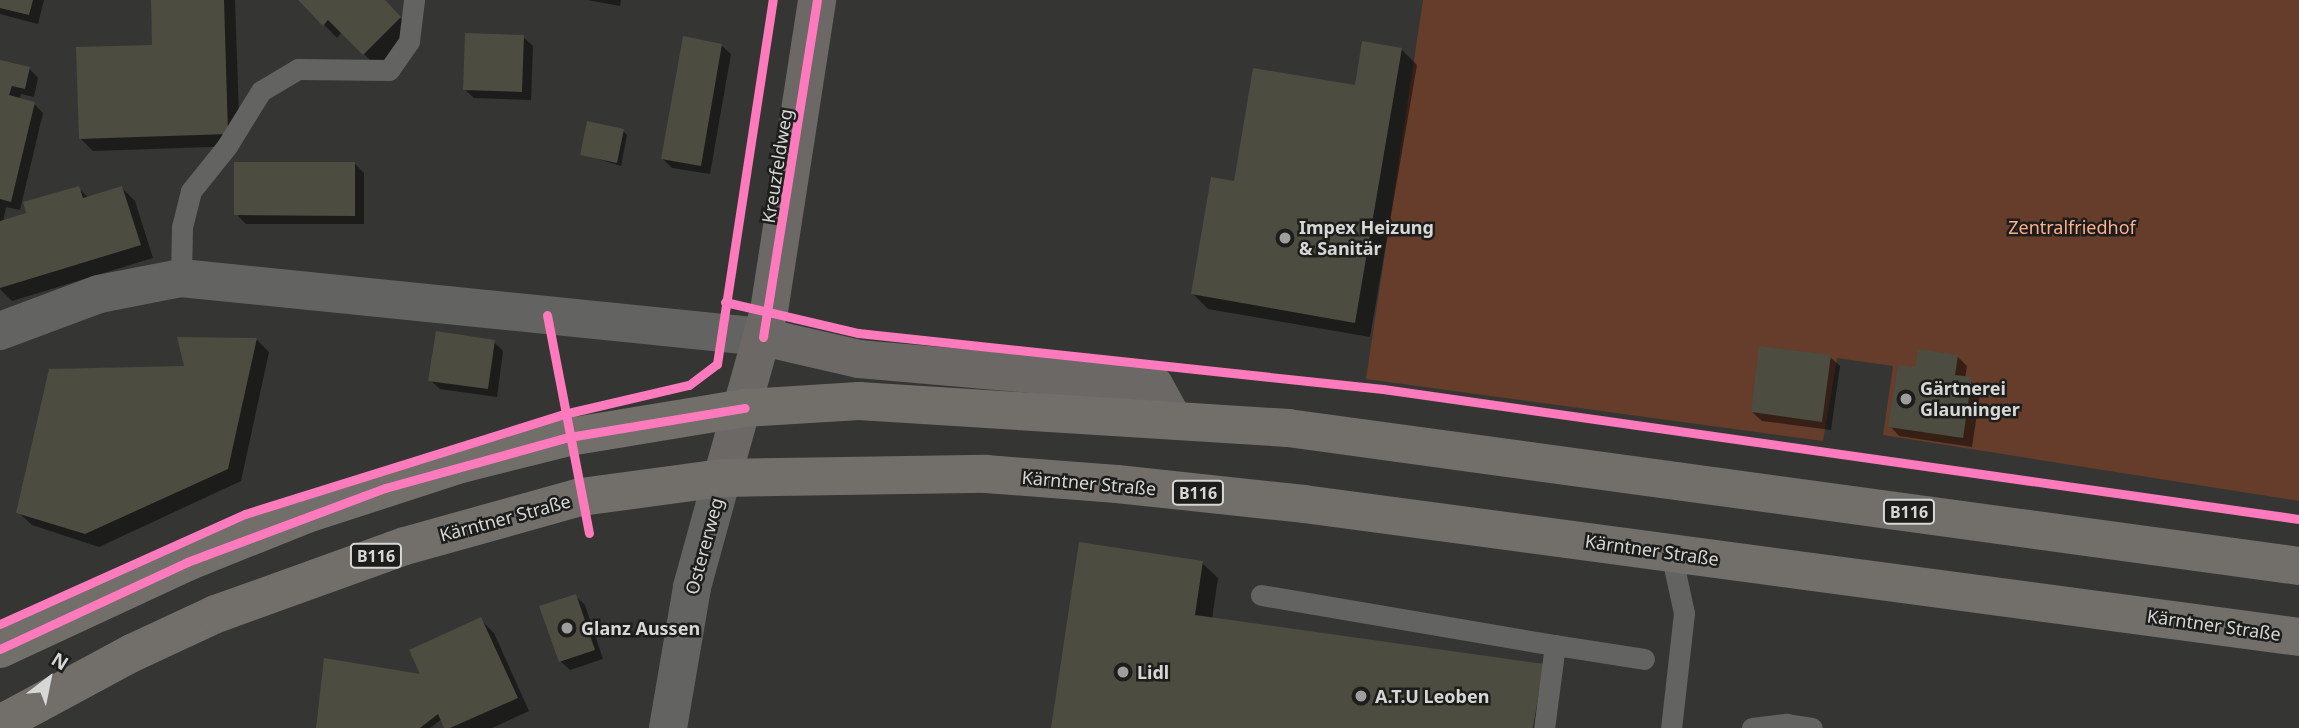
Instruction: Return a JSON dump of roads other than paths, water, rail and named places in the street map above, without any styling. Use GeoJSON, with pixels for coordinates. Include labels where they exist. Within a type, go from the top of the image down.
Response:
{"type":"FeatureCollection","features":[{"type":"Feature","properties":{"kind":"main road","name":"Kreuzfeldweg"},"geometry":{"type":"LineString","coordinates":[[745,408],[763,337],[817,0]]}},
{"type":"Feature","properties":{"kind":"main road"},"geometry":{"type":"LineString","coordinates":[[763,337],[859,359],[1154,385],[1173,419]]}},
{"type":"Feature","properties":{"kind":"main road","name":"B116"},"geometry":{"type":"LineString","coordinates":[[0,649],[187,562],[385,488],[569,437],[745,408],[859,401],[1288,428],[2299,566]]}},
{"type":"Feature","properties":{"kind":"main road","name":"Ostererweg"},"geometry":{"type":"LineString","coordinates":[[722,478],[745,408]]}},
{"type":"Feature","properties":{"kind":"main road","name":"Kärntner Straße"},"geometry":{"type":"LineString","coordinates":[[0,724],[132,653],[216,614],[405,546],[581,497],[722,478],[986,474],[1117,484],[1671,553],[2299,637]]}},
{"type":"Feature","properties":{"kind":"street"},"geometry":{"type":"LineString","coordinates":[[0,331],[99,294],[181,278],[763,337]]}},
{"type":"Feature","properties":{"kind":"street","name":"Ostererweg"},"geometry":{"type":"LineString","coordinates":[[668,728],[692,587],[722,478]]}},
{"type":"Feature","properties":{"kind":"lane"},"geometry":{"type":"LineString","coordinates":[[181,278],[182,228],[191,191],[227,146],[261,91],[298,69],[389,70],[410,41],[414,0]]}},
{"type":"Feature","properties":{"kind":"lane"},"geometry":{"type":"LineString","coordinates":[[1671,553],[1684,613],[1671,728]]}},
{"type":"Feature","properties":{"kind":"lane"},"geometry":{"type":"LineString","coordinates":[[1261,596],[1644,659]]}},
{"type":"Feature","properties":{"kind":"lane"},"geometry":{"type":"LineString","coordinates":[[1544,728],[1555,645]]}},
{"type":"Feature","properties":{"kind":"lane"},"geometry":{"type":"LineString","coordinates":[[1752,728],[1787,723],[1812,728]]}},
{"type":"Feature","properties":{"kind":"place","name":"Impex Heizung & Sanitär"},"geometry":{"type":"Point","coordinates":[1285,238]}},
{"type":"Feature","properties":{"kind":"place","name":"Gärtnerei Glauninger"},"geometry":{"type":"Point","coordinates":[1906,399]}},
{"type":"Feature","properties":{"kind":"place","name":"Glanz Aussen"},"geometry":{"type":"Point","coordinates":[567,628]}},
{"type":"Feature","properties":{"kind":"place","name":"Lidl"},"geometry":{"type":"Point","coordinates":[1123,672]}},
{"type":"Feature","properties":{"kind":"place","name":"A.T.U Leoben"},"geometry":{"type":"Point","coordinates":[1361,696]}},
{"type":"Feature","properties":{"kind":"park label","name":"Zentralfriedhof"},"geometry":{"type":"Point","coordinates":[2072,227]}}]}
